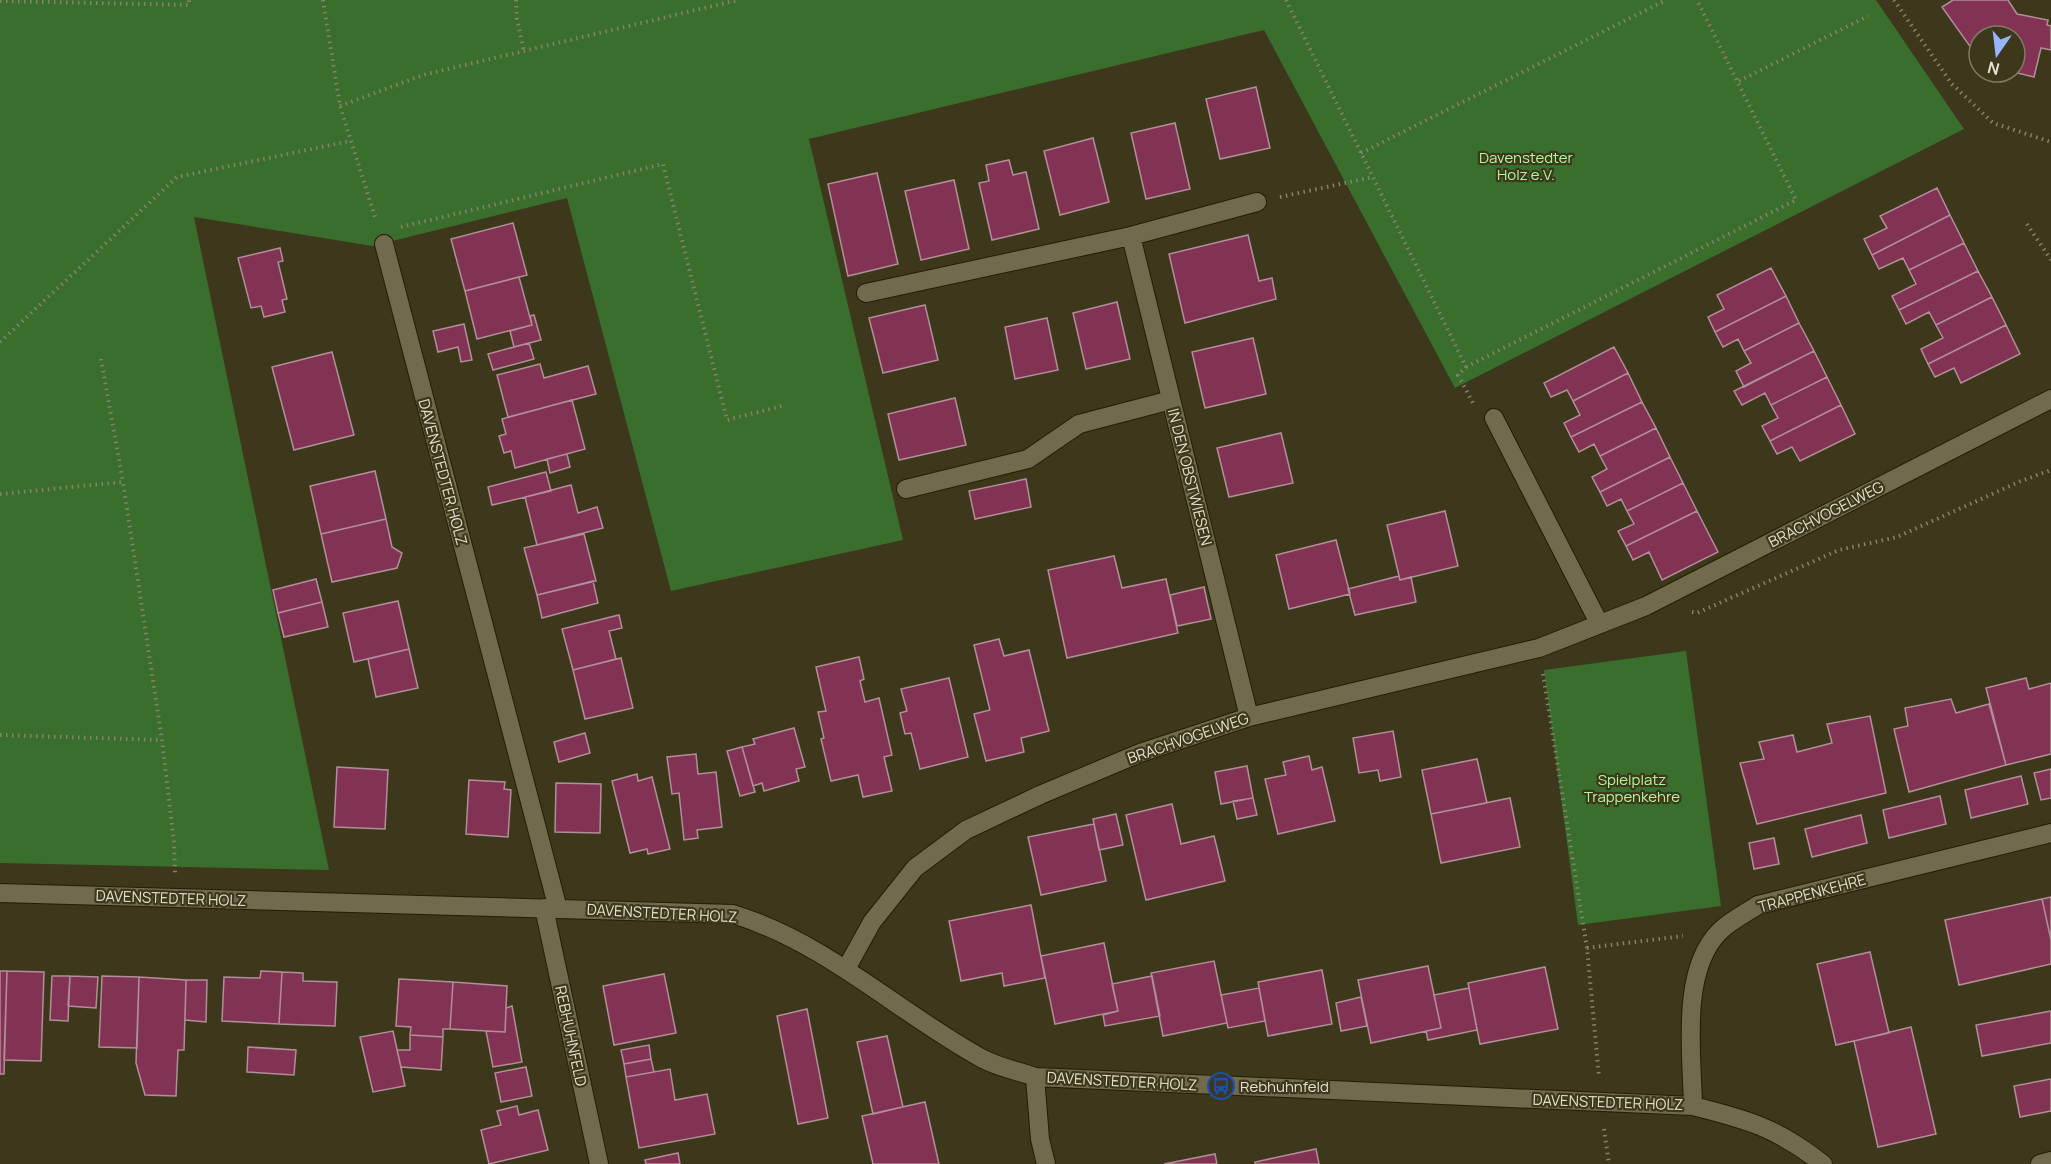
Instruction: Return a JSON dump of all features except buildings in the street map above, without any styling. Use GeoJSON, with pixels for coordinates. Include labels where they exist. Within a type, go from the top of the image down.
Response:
{"type":"FeatureCollection","features":[{"type":"Feature","properties":{"kind":"street"},"geometry":{"type":"LineString","coordinates":[[866,294],[1131,236],[1257,202]]}},
{"type":"Feature","properties":{"kind":"street","name":"IN DEN OBSTWIESEN"},"geometry":{"type":"LineString","coordinates":[[1131,236],[1249,717]]}},
{"type":"Feature","properties":{"kind":"street","name":"DAVENSTEDTER HOLZ"},"geometry":{"type":"LineString","coordinates":[[382,238],[551,909]]}},
{"type":"Feature","properties":{"kind":"street","name":"BRACHVOGELWEG"},"geometry":{"type":"LineString","coordinates":[[846,969],[872,922],[915,868],[966,830],[1040,795],[1140,753],[1249,717],[1539,648],[1646,606],[2051,399]]}},
{"type":"Feature","properties":{"kind":"street"},"geometry":{"type":"LineString","coordinates":[[906,489],[1028,459],[1079,424],[1171,400]]}},
{"type":"Feature","properties":{"kind":"street"},"geometry":{"type":"LineString","coordinates":[[1494,418],[1599,623]]}},
{"type":"Feature","properties":{"kind":"street","name":"TRAPPENKEHRE"},"geometry":{"type":"LineString","coordinates":[[1693,1106],[1691,1004],[1697,968],[1719,932],[1758,905],[2051,833]]}},
{"type":"Feature","properties":{"kind":"street","name":"DAVENSTEDTER HOLZ"},"geometry":{"type":"LineString","coordinates":[[0,894],[733,914],[778,929],[846,969],[984,1060],[1035,1077],[1693,1106],[1749,1119],[1792,1140],[1823,1164]]}},
{"type":"Feature","properties":{"kind":"street","name":"REBHUHNFELD"},"geometry":{"type":"LineString","coordinates":[[551,909],[598,1164]]}},
{"type":"Feature","properties":{"kind":"street"},"geometry":{"type":"LineString","coordinates":[[1035,1077],[1040,1139],[1046,1164]]}},
{"type":"Feature","properties":{"kind":"street"},"geometry":{"type":"LineString","coordinates":[[2040,1164],[2051,1161]]}},
{"type":"Feature","properties":{"kind":"path"},"geometry":{"type":"LineString","coordinates":[[0,2],[189,5],[189,0]]}},
{"type":"Feature","properties":{"kind":"path"},"geometry":{"type":"LineString","coordinates":[[323,0],[340,106],[382,238],[663,164],[727,420],[782,406]]}},
{"type":"Feature","properties":{"kind":"path"},"geometry":{"type":"LineString","coordinates":[[516,0],[516,19],[524,52]]}},
{"type":"Feature","properties":{"kind":"path"},"geometry":{"type":"LineString","coordinates":[[340,106],[423,75],[738,0]]}},
{"type":"Feature","properties":{"kind":"path"},"geometry":{"type":"LineString","coordinates":[[1286,0],[1466,367]]}},
{"type":"Feature","properties":{"kind":"path"},"geometry":{"type":"LineString","coordinates":[[1361,153],[1666,0]]}},
{"type":"Feature","properties":{"kind":"path"},"geometry":{"type":"LineString","coordinates":[[1494,418],[1474,403],[1458,375],[1466,367],[1796,200],[1697,0]]}},
{"type":"Feature","properties":{"kind":"path"},"geometry":{"type":"LineString","coordinates":[[1894,0],[1951,83],[1993,123],[2051,142]]}},
{"type":"Feature","properties":{"kind":"path"},"geometry":{"type":"LineString","coordinates":[[1739,81],[1868,16]]}},
{"type":"Feature","properties":{"kind":"path"},"geometry":{"type":"LineString","coordinates":[[0,342],[177,177],[350,141]]}},
{"type":"Feature","properties":{"kind":"path"},"geometry":{"type":"LineString","coordinates":[[1257,202],[1373,177]]}},
{"type":"Feature","properties":{"kind":"path"},"geometry":{"type":"LineString","coordinates":[[2028,225],[2051,260]]}},
{"type":"Feature","properties":{"kind":"path"},"geometry":{"type":"LineString","coordinates":[[101,359],[123,482],[162,740],[174,843],[175,898]]}},
{"type":"Feature","properties":{"kind":"path"},"geometry":{"type":"LineString","coordinates":[[1646,606],[1697,613],[1839,550],[1897,537],[2021,481],[2051,470]]}},
{"type":"Feature","properties":{"kind":"path"},"geometry":{"type":"LineString","coordinates":[[0,494],[123,482]]}},
{"type":"Feature","properties":{"kind":"path"},"geometry":{"type":"LineString","coordinates":[[1539,648],[1587,948],[1609,1164]]}},
{"type":"Feature","properties":{"kind":"path"},"geometry":{"type":"LineString","coordinates":[[0,735],[162,740]]}},
{"type":"Feature","properties":{"kind":"path"},"geometry":{"type":"LineString","coordinates":[[1587,948],[1719,932]]}},
{"type":"Feature","properties":{"kind":"green space","name":"Davenstedter Holz e.V."},"geometry":{"type":"Polygon","coordinates":[[[0,0],[1876,0],[1964,129],[1455,388],[1264,30],[809,139],[903,540],[671,591],[567,198],[372,246],[194,217],[329,870],[0,863],[0,0]]]}},
{"type":"Feature","properties":{"kind":"green space","name":"Spielplatz Trappenkehre"},"geometry":{"type":"Polygon","coordinates":[[[1686,651],[1721,906],[1578,925],[1544,670],[1686,651]]]}},
{"type":"Feature","properties":{"kind":"place","name":"Rebhuhnfeld"},"geometry":{"type":"Point","coordinates":[1221,1086]}}]}
